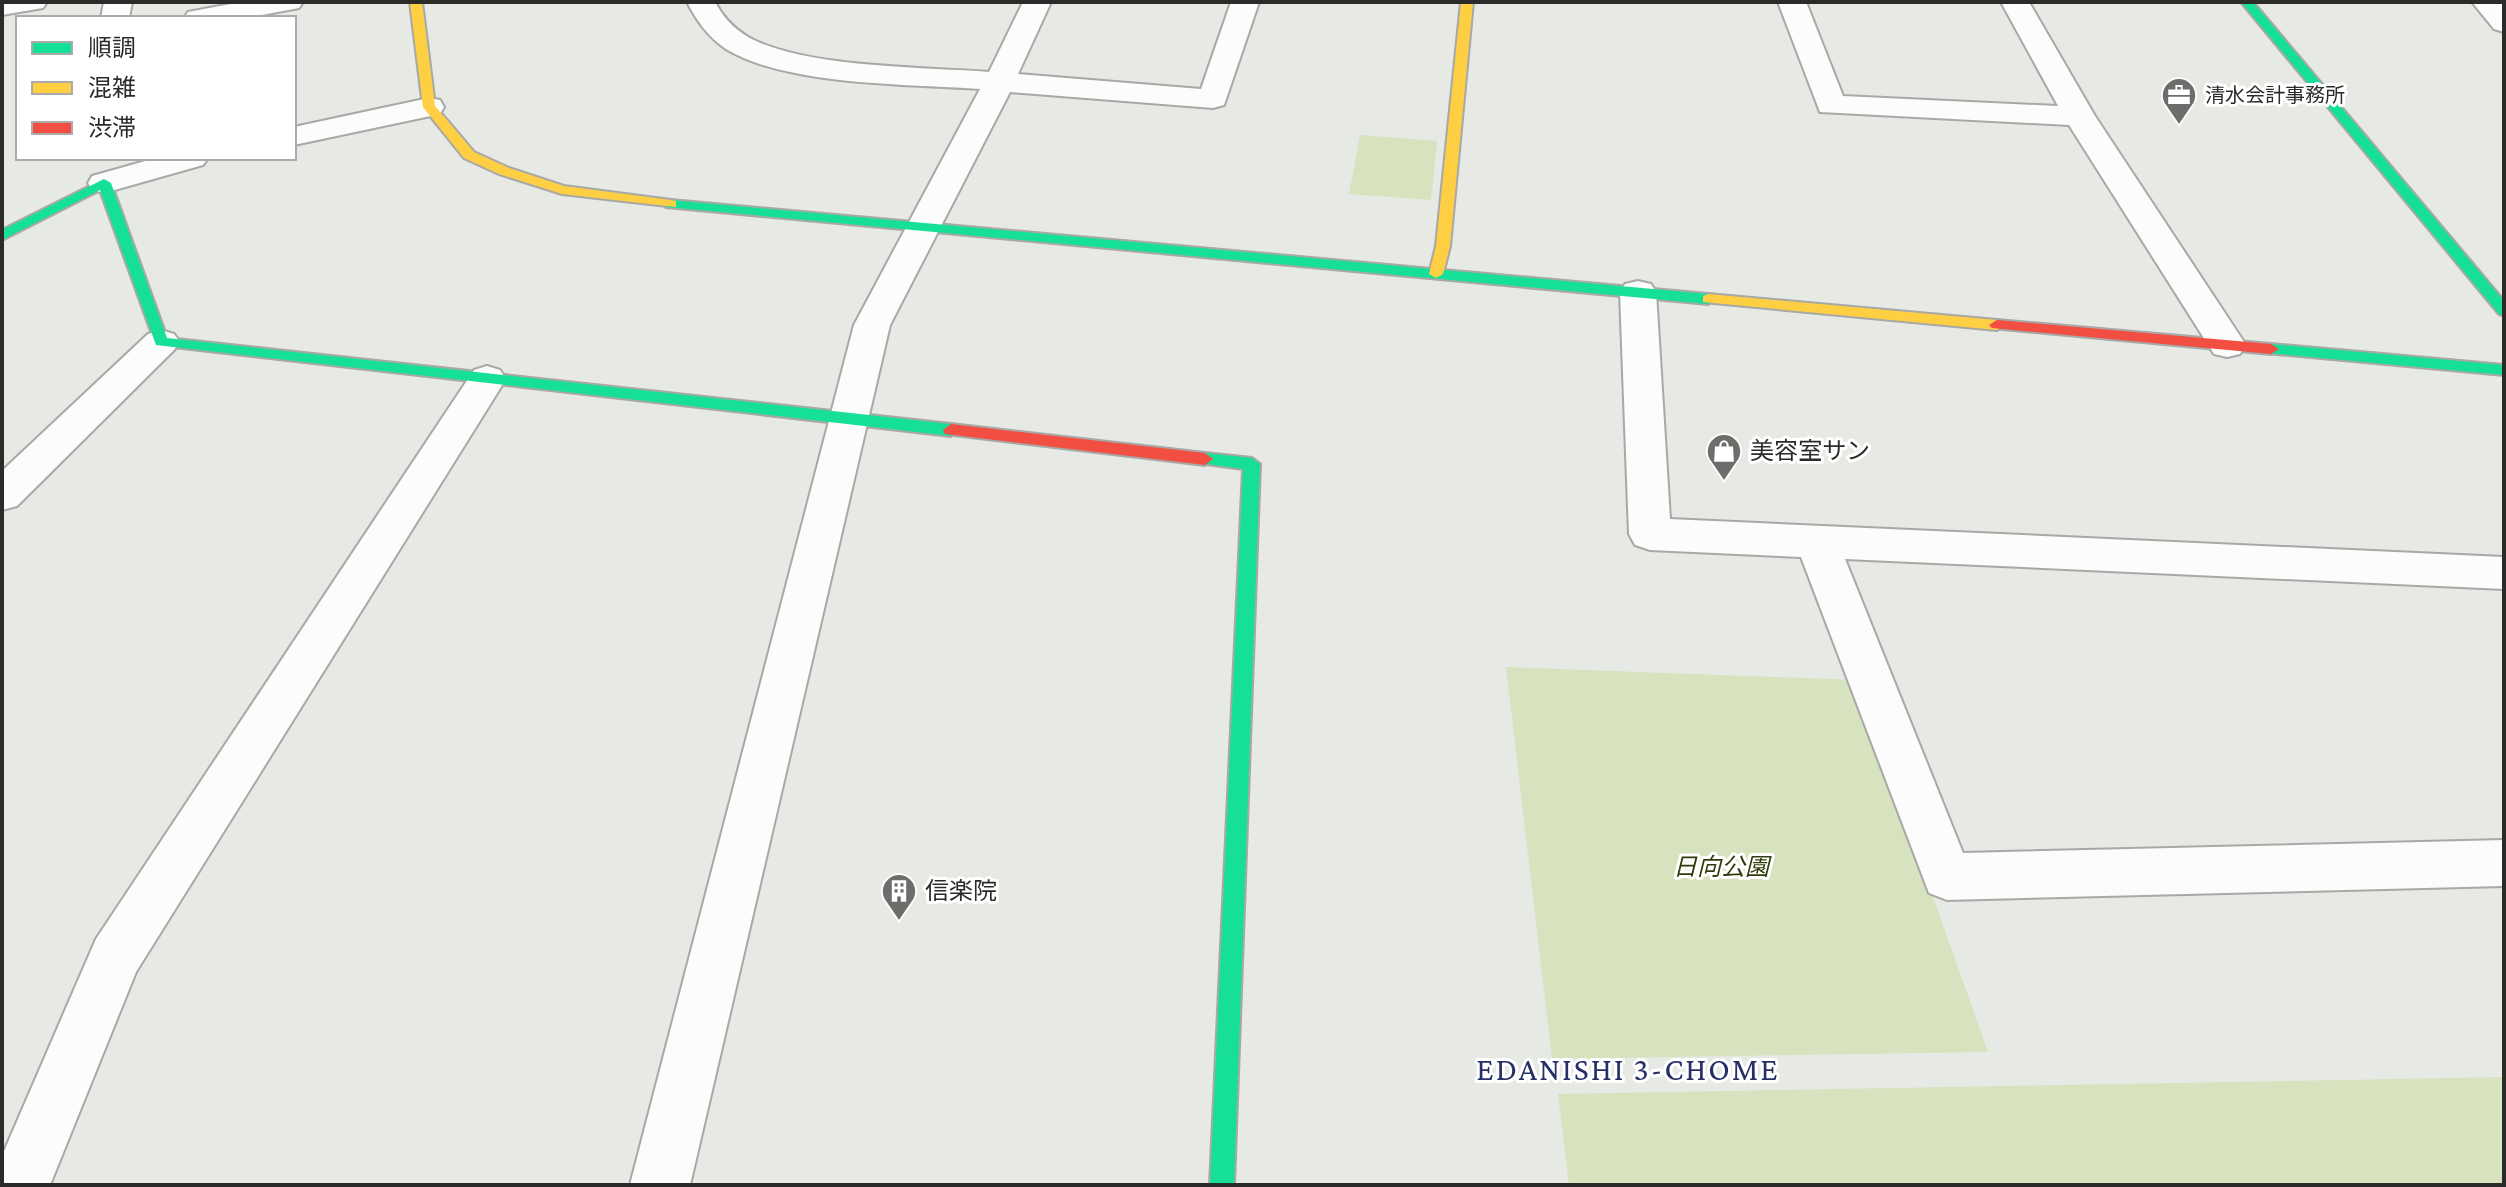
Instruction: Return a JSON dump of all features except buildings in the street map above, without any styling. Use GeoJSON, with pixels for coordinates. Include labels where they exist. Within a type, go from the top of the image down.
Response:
{"type":"FeatureCollection","features":[{"type":"Feature","properties":{"kind":"street"},"geometry":{"type":"LineString","coordinates":[[2,7],[33,2]]}},
{"type":"Feature","properties":{"kind":"street"},"geometry":{"type":"LineString","coordinates":[[209,16],[289,2]]}},
{"type":"Feature","properties":{"kind":"street"},"geometry":{"type":"LineString","coordinates":[[416,2],[429,107],[469,155],[504,171],[562,190],[618,199],[924,229],[2504,370]]}},
{"type":"Feature","properties":{"kind":"street"},"geometry":{"type":"LineString","coordinates":[[701,2],[728,38],[767,57],[824,68],[1213,99],[1245,2]]}},
{"type":"Feature","properties":{"kind":"street"},"geometry":{"type":"LineString","coordinates":[[660,1185],[872,325],[1000,81],[1037,2]]}},
{"type":"Feature","properties":{"kind":"street"},"geometry":{"type":"LineString","coordinates":[[1436,274],[1443,246],[1467,2]]}},
{"type":"Feature","properties":{"kind":"street"},"geometry":{"type":"LineString","coordinates":[[1792,2],[1831,105],[2079,116]]}},
{"type":"Feature","properties":{"kind":"street"},"geometry":{"type":"LineString","coordinates":[[2015,2],[2079,116],[2227,345]]}},
{"type":"Feature","properties":{"kind":"street"},"geometry":{"type":"LineString","coordinates":[[2247,2],[2504,311]]}},
{"type":"Feature","properties":{"kind":"street"},"geometry":{"type":"LineString","coordinates":[[2486,2],[2504,23]]}},
{"type":"Feature","properties":{"kind":"street"},"geometry":{"type":"LineString","coordinates":[[296,136],[429,107]]}},
{"type":"Feature","properties":{"kind":"street"},"geometry":{"type":"LineString","coordinates":[[2,236],[104,183],[185,160]]}},
{"type":"Feature","properties":{"kind":"street"},"geometry":{"type":"LineString","coordinates":[[104,183],[161,342]]}},
{"type":"Feature","properties":{"kind":"street"},"geometry":{"type":"LineString","coordinates":[[1638,292],[1650,534],[2504,573]]}},
{"type":"Feature","properties":{"kind":"street"},"geometry":{"type":"LineString","coordinates":[[161,342],[1252,464],[1222,1185]]}},
{"type":"Feature","properties":{"kind":"street"},"geometry":{"type":"LineString","coordinates":[[2,495],[161,342]]}},
{"type":"Feature","properties":{"kind":"street"},"geometry":{"type":"LineString","coordinates":[[20,1185],[115,957],[487,379]]}},
{"type":"Feature","properties":{"kind":"street"},"geometry":{"type":"LineString","coordinates":[[1817,543],[1947,877],[2504,863]]}},
{"type":"Feature","properties":{"kind":"green space"},"geometry":{"type":"Polygon","coordinates":[[[1360,135],[1437,141],[1431,200],[1349,194],[1360,135]]]}},
{"type":"Feature","properties":{"kind":"green space","name":"日向公園"},"geometry":{"type":"Polygon","coordinates":[[[1506,667],[1856,680],[1988,1052],[1552,1059],[1506,667]]]}},
{"type":"Feature","properties":{"kind":"green space"},"geometry":{"type":"Polygon","coordinates":[[[2504,1077],[2504,1185],[1569,1185],[1558,1094],[2504,1077]]]}},
{"type":"Feature","properties":{"kind":"traffic: fast"},"geometry":{"type":"LineString","coordinates":[[2247,2],[2504,311]]}},
{"type":"Feature","properties":{"kind":"traffic: fast"},"geometry":{"type":"LineString","coordinates":[[2,236],[104,183],[161,342],[951,430]]}},
{"type":"Feature","properties":{"kind":"traffic: fast"},"geometry":{"type":"LineString","coordinates":[[671,204],[1708,299]]}},
{"type":"Feature","properties":{"kind":"traffic: fast"},"geometry":{"type":"LineString","coordinates":[[2271,349],[2504,370]]}},
{"type":"Feature","properties":{"kind":"traffic: fast"},"geometry":{"type":"LineString","coordinates":[[1205,459],[1252,464],[1222,1185]]}},
{"type":"Feature","properties":{"kind":"traffic: slow"},"geometry":{"type":"LineString","coordinates":[[416,2],[429,107],[469,155],[504,171],[562,190],[671,204]]}},
{"type":"Feature","properties":{"kind":"traffic: slow"},"geometry":{"type":"LineString","coordinates":[[1436,274],[1443,246],[1467,2]]}},
{"type":"Feature","properties":{"kind":"traffic: slow"},"geometry":{"type":"LineString","coordinates":[[1708,299],[1997,325]]}},
{"type":"Feature","properties":{"kind":"traffic: jam"},"geometry":{"type":"LineString","coordinates":[[1997,325],[2271,349]]}},
{"type":"Feature","properties":{"kind":"traffic: jam"},"geometry":{"type":"LineString","coordinates":[[951,430],[1205,459]]}},
{"type":"Feature","properties":{"kind":"place","name":"清水会計事務所"},"geometry":{"type":"Point","coordinates":[2179,126]}},
{"type":"Feature","properties":{"kind":"place","name":"美容室サン"},"geometry":{"type":"Point","coordinates":[1724,482]}},
{"type":"Feature","properties":{"kind":"place","name":"信楽院"},"geometry":{"type":"Point","coordinates":[899,922]}},
{"type":"Feature","properties":{"kind":"district","name":"EDANISHI 3-CHOME"},"geometry":{"type":"Point","coordinates":[1628,1069]}}]}
